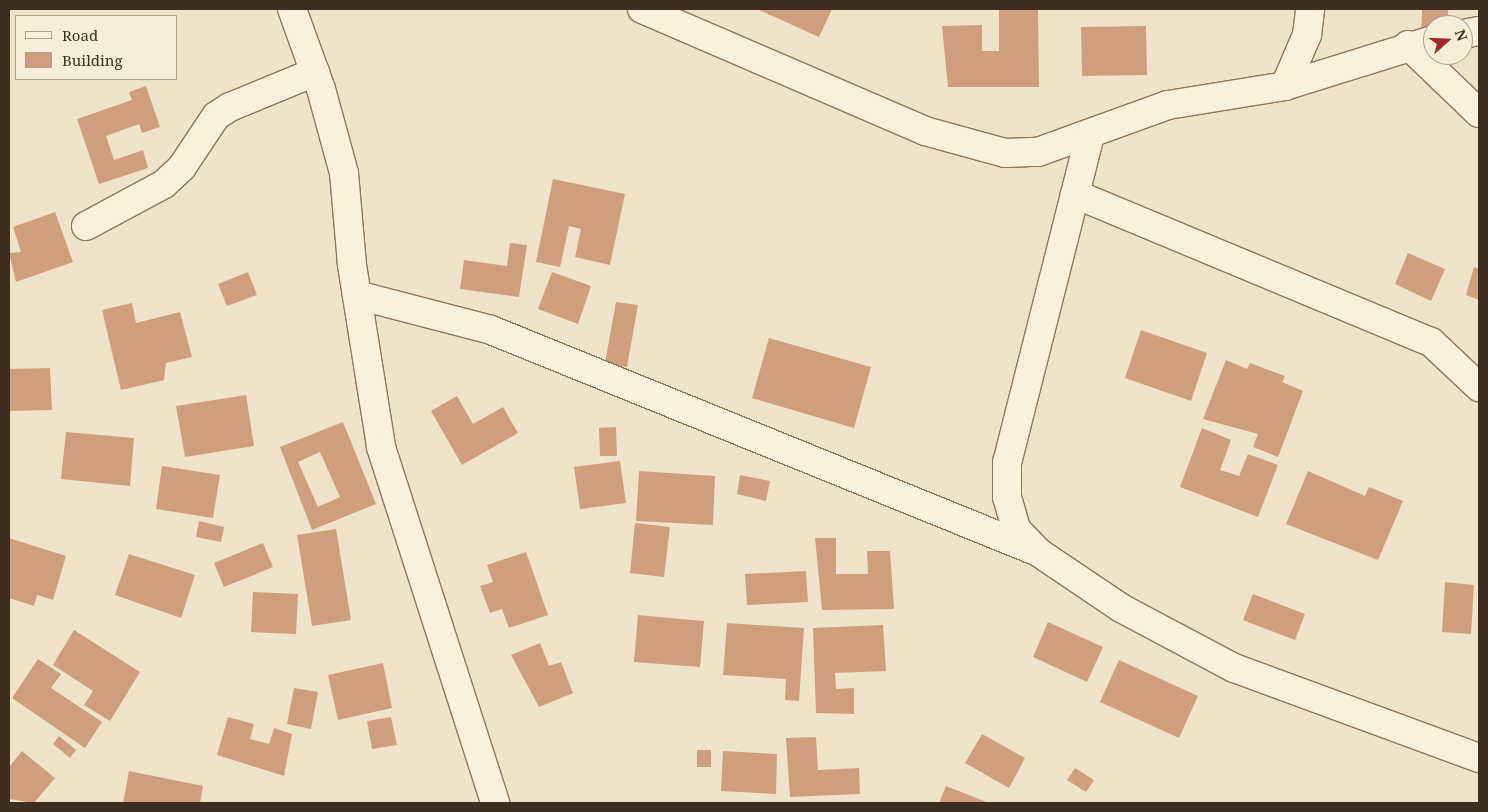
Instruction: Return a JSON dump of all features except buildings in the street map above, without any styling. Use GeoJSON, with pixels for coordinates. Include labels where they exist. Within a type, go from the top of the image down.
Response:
{"type":"FeatureCollection","features":[{"type":"Feature","properties":{"kind":"street"},"geometry":{"type":"LineString","coordinates":[[292,9],[315,72],[344,173],[357,296],[381,447],[495,803]]}},
{"type":"Feature","properties":{"kind":"street"},"geometry":{"type":"LineString","coordinates":[[642,9],[934,133],[1005,153],[1038,152],[1090,136],[1168,105],[1285,86],[1420,43],[1479,113]]}},
{"type":"Feature","properties":{"kind":"street"},"geometry":{"type":"LineString","coordinates":[[1285,86],[1307,35],[1310,9]]}},
{"type":"Feature","properties":{"kind":"street"},"geometry":{"type":"LineString","coordinates":[[86,226],[164,184],[182,167],[216,116],[230,107],[315,72]]}},
{"type":"Feature","properties":{"kind":"street"},"geometry":{"type":"LineString","coordinates":[[1038,552],[1016,529],[1010,514],[1007,462],[1090,136]]}},
{"type":"Feature","properties":{"kind":"street"},"geometry":{"type":"LineString","coordinates":[[1075,194],[1430,342],[1479,387]]}},
{"type":"Feature","properties":{"kind":"street"},"geometry":{"type":"LineString","coordinates":[[357,296],[491,330],[1038,552],[1121,608],[1234,668],[1479,758]]}}]}
